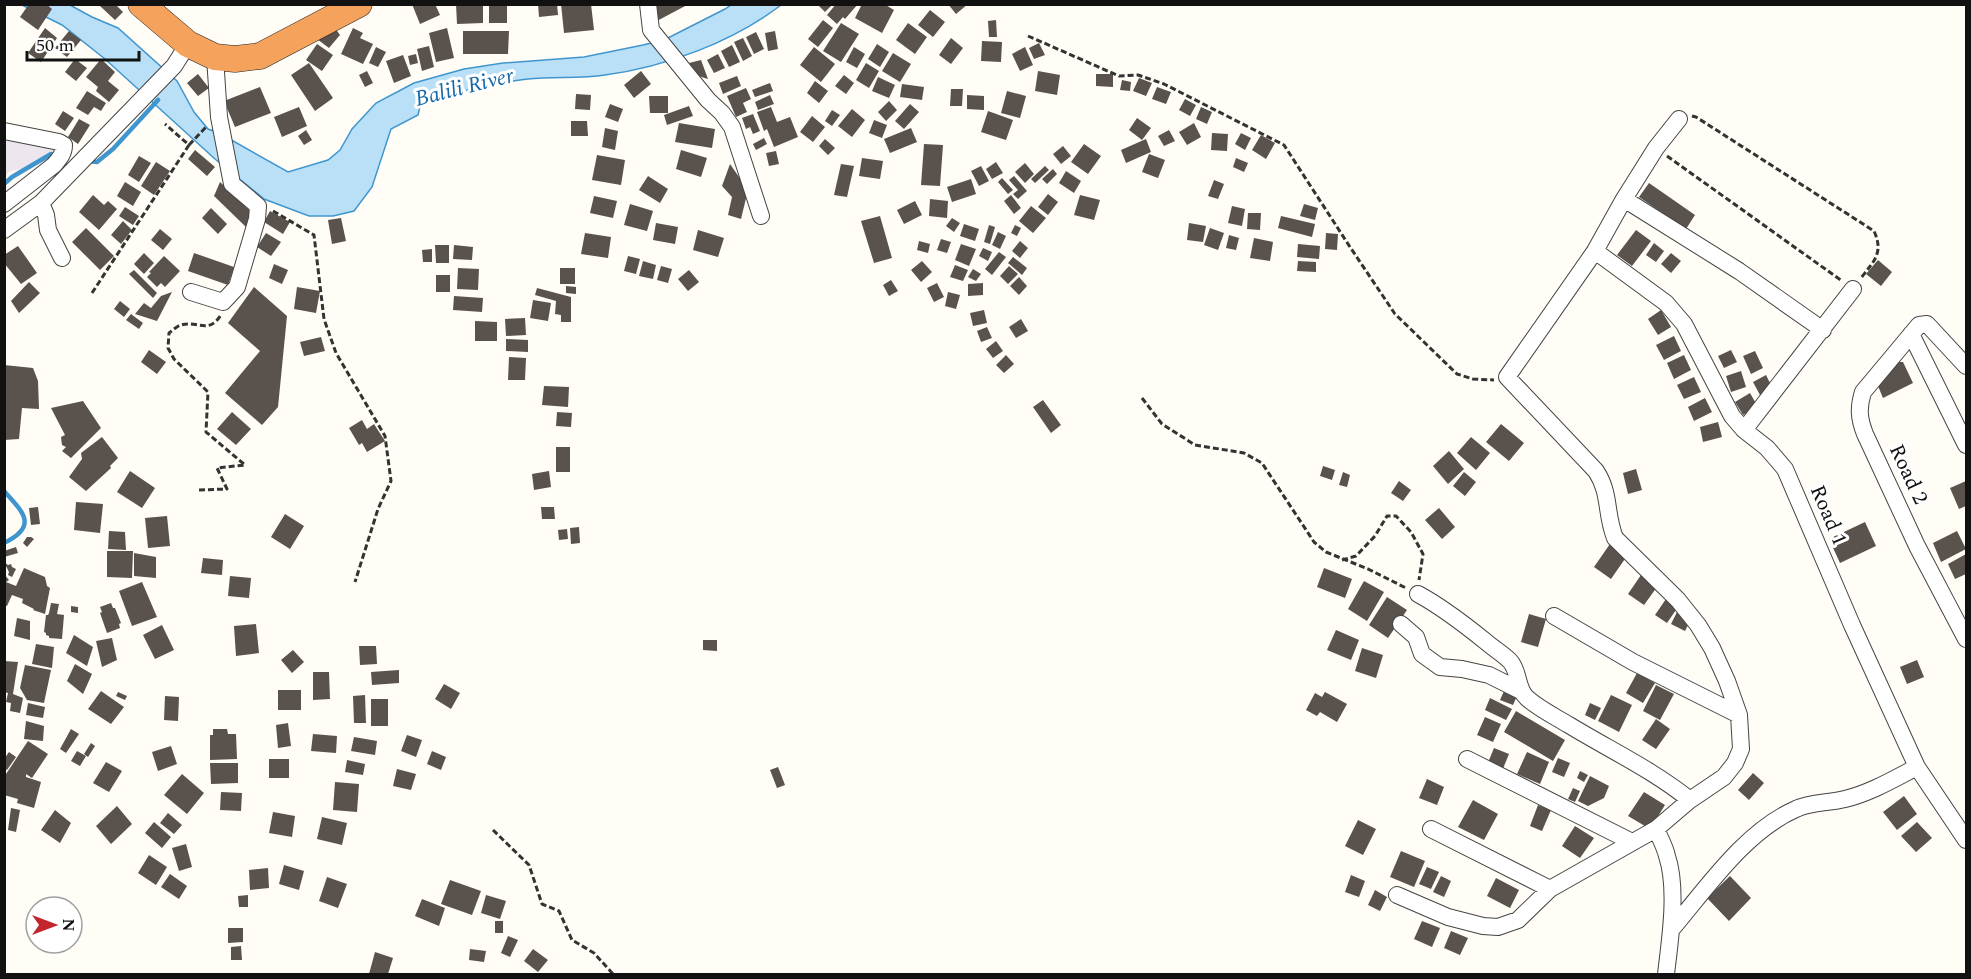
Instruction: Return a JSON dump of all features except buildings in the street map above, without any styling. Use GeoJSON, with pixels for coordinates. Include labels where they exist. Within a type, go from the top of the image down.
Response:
{"type":"FeatureCollection","features":[{"type":"Feature","properties":{"kind":"highway"},"geometry":{"type":"LineString","coordinates":[[141,4],[188,44],[215,57],[235,59],[260,56],[359,4]]}},
{"type":"Feature","properties":{"kind":"street"},"geometry":{"type":"LineString","coordinates":[[648,4],[651,30],[732,127],[761,216]]}},
{"type":"Feature","properties":{"kind":"street"},"geometry":{"type":"LineString","coordinates":[[4,230],[46,197],[169,71],[188,44]]}},
{"type":"Feature","properties":{"kind":"street"},"geometry":{"type":"LineString","coordinates":[[191,292],[223,302],[237,287],[257,219],[258,206],[232,184],[214,128],[219,117],[215,57]]}},
{"type":"Feature","properties":{"kind":"street"},"geometry":{"type":"LineString","coordinates":[[1397,895],[1449,916],[1483,926],[1498,927],[1518,920],[1550,889],[1656,830],[1690,800],[1724,777],[1735,763],[1741,749],[1738,715],[1718,660],[1698,625],[1678,600],[1615,538],[1610,524],[1604,483],[1596,471],[1507,377],[1595,251],[1656,148],[1679,119]]}},
{"type":"Feature","properties":{"kind":"street"},"geometry":{"type":"LineString","coordinates":[[4,130],[59,142],[64,146],[64,151],[54,165],[4,204]]}},
{"type":"Feature","properties":{"kind":"street"},"geometry":{"type":"LineString","coordinates":[[46,197],[48,230],[62,258]]}},
{"type":"Feature","properties":{"kind":"street"},"geometry":{"type":"LineString","coordinates":[[1624,199],[1738,271],[1822,330]]}},
{"type":"Feature","properties":{"kind":"street","name":"Road 1"},"geometry":{"type":"LineString","coordinates":[[1595,251],[1666,303],[1684,324],[1732,416],[1785,468],[1852,625],[1917,767],[1966,840]]}},
{"type":"Feature","properties":{"kind":"street"},"geometry":{"type":"LineString","coordinates":[[1744,430],[1853,289]]}},
{"type":"Feature","properties":{"kind":"street"},"geometry":{"type":"LineString","coordinates":[[1966,366],[1927,324],[1919,325],[1911,334],[1966,445]]}},
{"type":"Feature","properties":{"kind":"street","name":"Road 2"},"geometry":{"type":"LineString","coordinates":[[1911,334],[1863,392],[1858,405],[1859,420],[1917,546],[1966,639]]}},
{"type":"Feature","properties":{"kind":"street"},"geometry":{"type":"LineString","coordinates":[[1418,594],[1453,616],[1512,662],[1518,675],[1521,691]]}},
{"type":"Feature","properties":{"kind":"street"},"geometry":{"type":"LineString","coordinates":[[1554,616],[1633,662],[1738,715]]}},
{"type":"Feature","properties":{"kind":"street"},"geometry":{"type":"LineString","coordinates":[[1401,624],[1416,637],[1422,654],[1440,667],[1489,675],[1521,691],[1528,699],[1549,713],[1641,765],[1690,800]]}},
{"type":"Feature","properties":{"kind":"street"},"geometry":{"type":"LineString","coordinates":[[1467,759],[1632,842]]}},
{"type":"Feature","properties":{"kind":"street"},"geometry":{"type":"LineString","coordinates":[[1671,930],[1740,848],[1784,814],[1799,807],[1847,798],[1890,781],[1917,767]]}},
{"type":"Feature","properties":{"kind":"street"},"geometry":{"type":"LineString","coordinates":[[1431,829],[1550,889]]}},
{"type":"Feature","properties":{"kind":"street"},"geometry":{"type":"LineString","coordinates":[[1656,830],[1668,857],[1672,893],[1666,975]]}},
{"type":"Feature","properties":{"kind":"path"},"geometry":{"type":"LineString","coordinates":[[1028,36],[1119,76],[1138,75],[1164,84],[1284,145],[1395,314],[1457,374],[1473,379],[1492,380],[1507,377]]}},
{"type":"Feature","properties":{"kind":"path"},"geometry":{"type":"LineString","coordinates":[[1656,148],[1853,289],[1877,258],[1879,242],[1874,231],[1696,117],[1688,116],[1679,119]]}},
{"type":"Feature","properties":{"kind":"path"},"geometry":{"type":"LineString","coordinates":[[165,124],[189,145]]}},
{"type":"Feature","properties":{"kind":"path"},"geometry":{"type":"LineString","coordinates":[[92,293],[189,145],[214,128]]}},
{"type":"Feature","properties":{"kind":"path"},"geometry":{"type":"LineString","coordinates":[[266,207],[314,235],[327,328],[336,353],[385,436],[391,482],[378,509],[355,582]]}},
{"type":"Feature","properties":{"kind":"path"},"geometry":{"type":"LineString","coordinates":[[199,490],[227,489],[217,468],[245,465],[206,432],[208,392],[174,359],[168,348],[169,333],[179,325],[204,327],[212,325],[224,311],[223,302]]}},
{"type":"Feature","properties":{"kind":"path"},"geometry":{"type":"LineString","coordinates":[[1142,398],[1162,424],[1194,444],[1244,453],[1262,463],[1314,542],[1326,552],[1342,560],[1368,568],[1418,594],[1423,554],[1412,532],[1396,516],[1387,516],[1375,536],[1356,556],[1342,560]]}},
{"type":"Feature","properties":{"kind":"path"},"geometry":{"type":"LineString","coordinates":[[493,830],[528,865],[542,904],[559,911],[572,940],[594,953],[613,975]]}},
{"type":"Feature","properties":{"kind":"shaded area"},"geometry":{"type":"Polygon","coordinates":[[[5,138],[56,150],[49,162],[9,172],[5,177],[5,138]]]}},
{"type":"Feature","properties":{"kind":"water","name":"Balili River"},"geometry":{"type":"Polygon","coordinates":[[[22,5],[70,5],[118,28],[177,81],[194,112],[208,129],[288,172],[328,160],[340,150],[352,129],[376,103],[414,83],[464,69],[503,63],[584,57],[643,45],[664,40],[731,5],[781,5],[720,41],[698,51],[651,66],[596,76],[515,81],[421,102],[418,115],[391,129],[372,187],[354,211],[333,216],[309,216],[264,199],[215,159],[105,59],[62,25],[22,5]]]}},
{"type":"Feature","properties":{"kind":"waterway"},"geometry":{"type":"LineString","coordinates":[[87,161],[97,162],[113,149],[158,100]]}},
{"type":"Feature","properties":{"kind":"waterway"},"geometry":{"type":"LineString","coordinates":[[4,184],[51,154],[56,155]]}},
{"type":"Feature","properties":{"kind":"waterway"},"geometry":{"type":"LineString","coordinates":[[4,491],[22,512],[24,518],[21,531],[4,543]]}}]}
